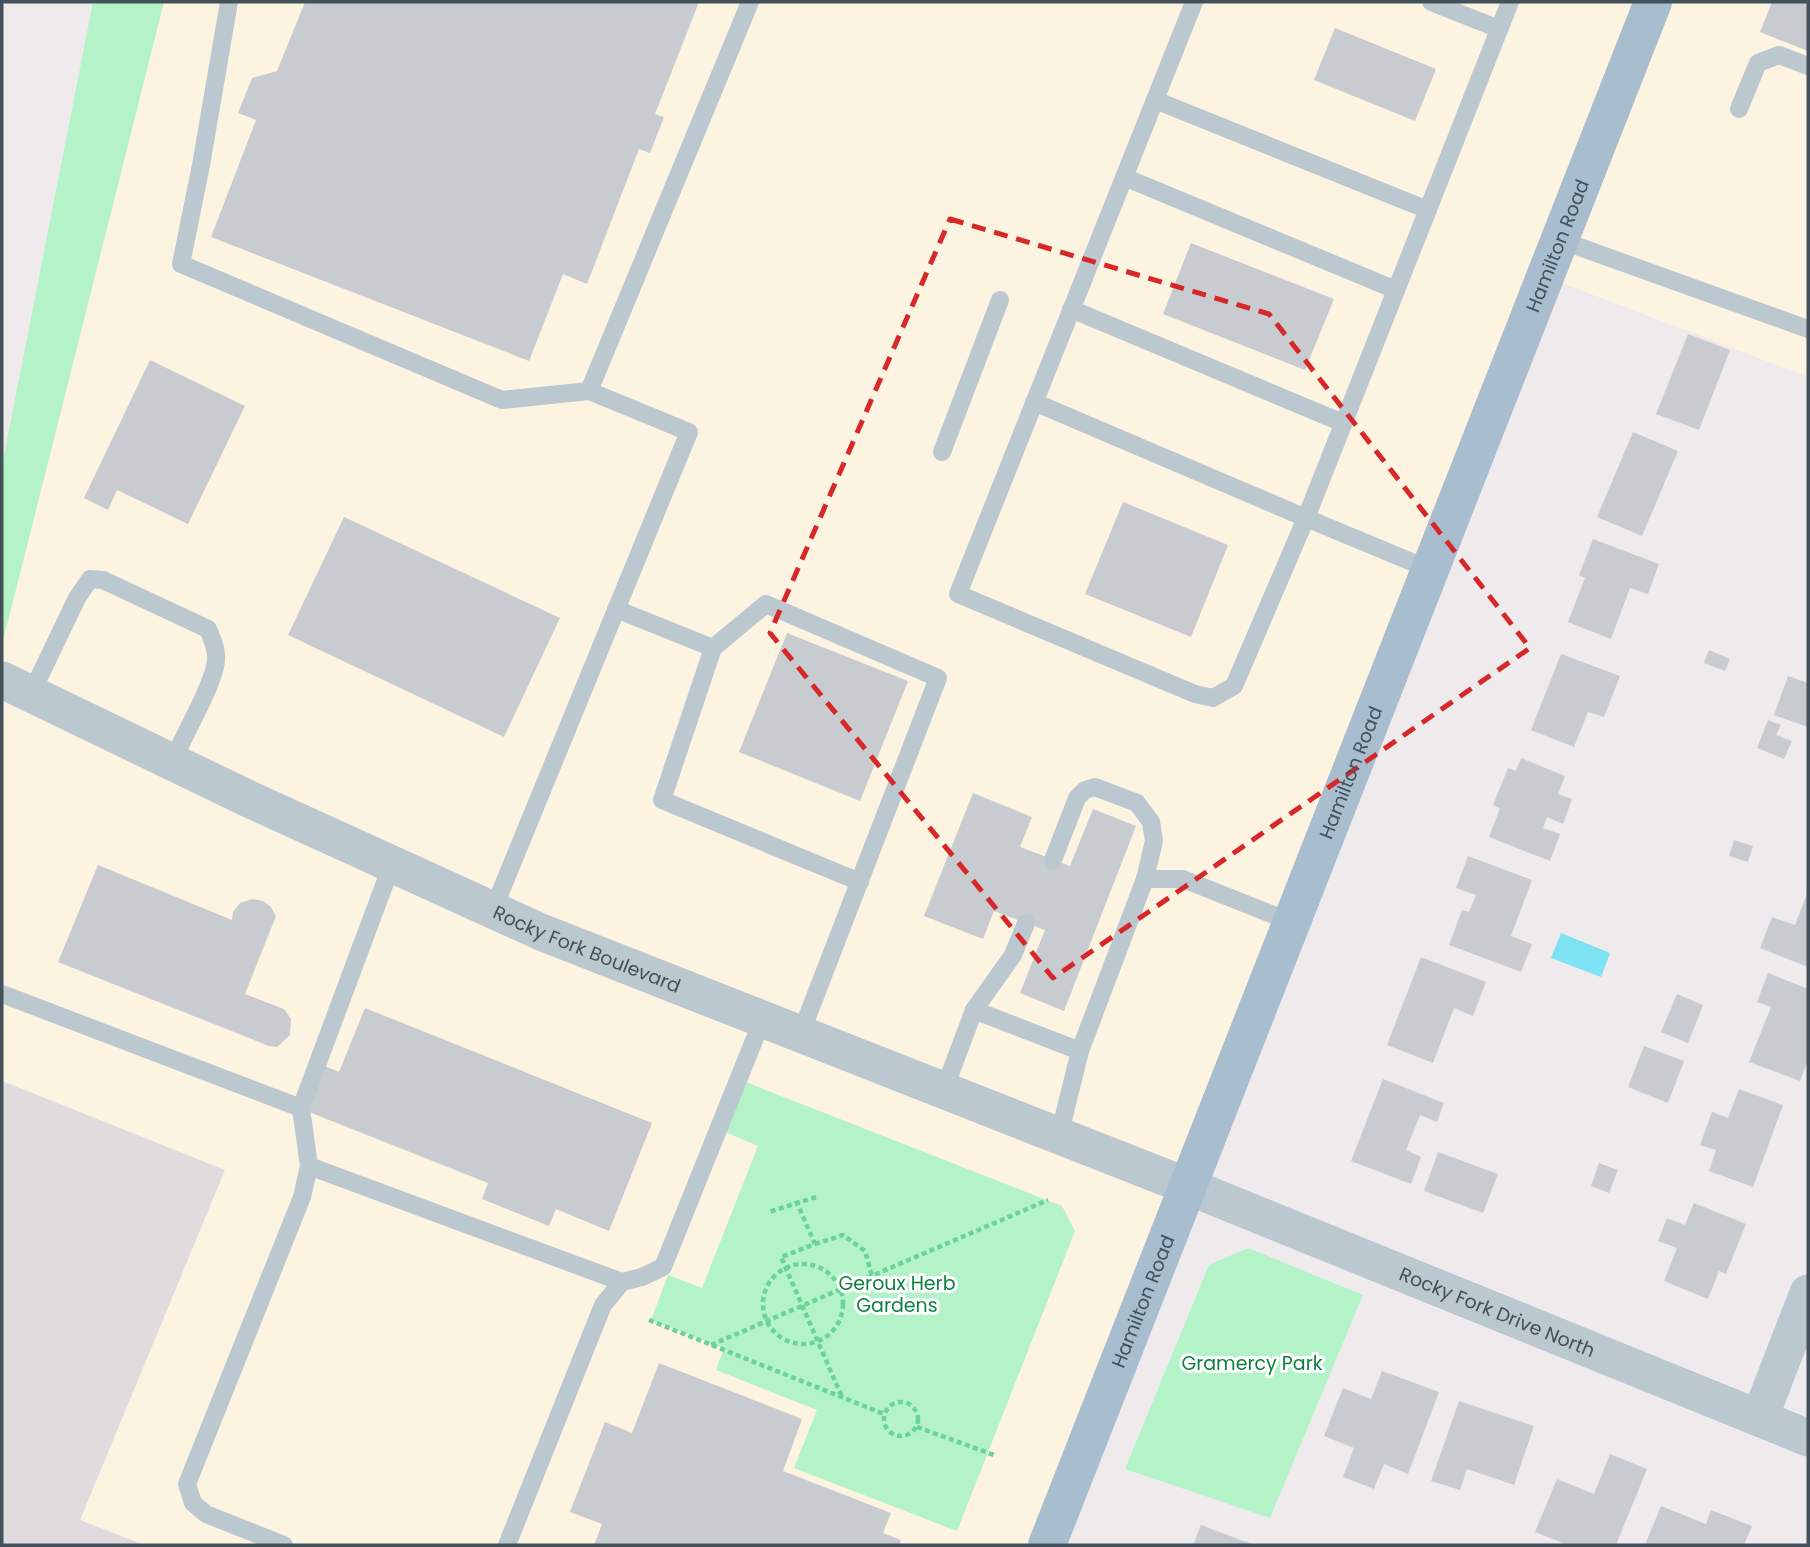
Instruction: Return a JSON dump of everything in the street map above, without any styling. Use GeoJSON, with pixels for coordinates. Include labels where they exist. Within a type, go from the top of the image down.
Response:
{"type":"FeatureCollection","features":[{"type":"Feature","properties":{"kind":"main road","name":"Hamilton Road"},"geometry":{"type":"LineString","coordinates":[[1047,1545],[1653,2]]}},
{"type":"Feature","properties":{"kind":"street","name":"Rocky Fork Boulevard"},"geometry":{"type":"LineString","coordinates":[[16,687],[541,932],[1187,1186]]}},
{"type":"Feature","properties":{"kind":"street","name":"Rocky Fork Drive North"},"geometry":{"type":"LineString","coordinates":[[1187,1186],[1808,1438]]}},
{"type":"Feature","properties":{"kind":"street"},"geometry":{"type":"LineString","coordinates":[[1760,1417],[1808,1293]]}},
{"type":"Feature","properties":{"kind":"lane"},"geometry":{"type":"LineString","coordinates":[[229,2],[181,264],[502,400],[589,391],[689,432],[493,910]]}},
{"type":"Feature","properties":{"kind":"lane"},"geometry":{"type":"LineString","coordinates":[[589,391],[750,2]]}},
{"type":"Feature","properties":{"kind":"lane"},"geometry":{"type":"LineString","coordinates":[[1194,2],[958,594],[1195,694],[1213,698],[1234,687],[1306,518],[1510,2]]}},
{"type":"Feature","properties":{"kind":"lane"},"geometry":{"type":"LineString","coordinates":[[1431,2],[1499,29]]}},
{"type":"Feature","properties":{"kind":"lane"},"geometry":{"type":"LineString","coordinates":[[1739,109],[1758,63],[1779,55],[1808,66]]}},
{"type":"Feature","properties":{"kind":"lane"},"geometry":{"type":"LineString","coordinates":[[1155,100],[1428,210]]}},
{"type":"Feature","properties":{"kind":"lane"},"geometry":{"type":"LineString","coordinates":[[1124,177],[1396,290]]}},
{"type":"Feature","properties":{"kind":"lane"},"geometry":{"type":"LineString","coordinates":[[1560,240],[1808,329]]}},
{"type":"Feature","properties":{"kind":"lane"},"geometry":{"type":"LineString","coordinates":[[942,452],[1000,300]]}},
{"type":"Feature","properties":{"kind":"lane"},"geometry":{"type":"LineString","coordinates":[[1072,309],[1343,423]]}},
{"type":"Feature","properties":{"kind":"lane"},"geometry":{"type":"LineString","coordinates":[[1034,402],[1431,570]]}},
{"type":"Feature","properties":{"kind":"lane"},"geometry":{"type":"LineString","coordinates":[[16,687],[90,579],[103,580],[208,629],[215,646],[216,662],[211,679],[172,762]]}},
{"type":"Feature","properties":{"kind":"lane"},"geometry":{"type":"LineString","coordinates":[[801,1033],[860,882],[938,678],[766,604],[713,648],[662,800],[860,882]]}},
{"type":"Feature","properties":{"kind":"lane"},"geometry":{"type":"LineString","coordinates":[[616,609],[713,648]]}},
{"type":"Feature","properties":{"kind":"lane"},"geometry":{"type":"LineString","coordinates":[[1053,860],[1077,798],[1085,790],[1095,787],[1137,803],[1151,822],[1154,841],[1145,879],[1080,1051],[1059,1136]]}},
{"type":"Feature","properties":{"kind":"lane"},"geometry":{"type":"LineString","coordinates":[[284,1545],[206,1514],[193,1503],[187,1483],[302,1197],[309,1166],[301,1108],[392,864]]}},
{"type":"Feature","properties":{"kind":"lane"},"geometry":{"type":"LineString","coordinates":[[1145,879],[1183,879],[1291,922]]}},
{"type":"Feature","properties":{"kind":"lane"},"geometry":{"type":"LineString","coordinates":[[944,1090],[974,1010],[1013,955],[1026,923]]}},
{"type":"Feature","properties":{"kind":"lane"},"geometry":{"type":"LineString","coordinates":[[2,994],[301,1108]]}},
{"type":"Feature","properties":{"kind":"lane"},"geometry":{"type":"LineString","coordinates":[[974,1010],[1080,1051]]}},
{"type":"Feature","properties":{"kind":"lane"},"geometry":{"type":"LineString","coordinates":[[309,1166],[622,1282],[642,1277],[663,1266],[763,1018]]}},
{"type":"Feature","properties":{"kind":"lane"},"geometry":{"type":"LineString","coordinates":[[507,1545],[603,1305],[622,1282]]}},
{"type":"Feature","properties":{"kind":"path"},"geometry":{"type":"LineString","coordinates":[[815,1244],[797,1203],[769,1212],[816,1197]]}},
{"type":"Feature","properties":{"kind":"path"},"geometry":{"type":"LineString","coordinates":[[711,1345],[1048,1200]]}},
{"type":"Feature","properties":{"kind":"path"},"geometry":{"type":"LineString","coordinates":[[842,1397],[781,1257],[843,1235],[865,1251],[872,1276]]}},
{"type":"Feature","properties":{"kind":"path"},"geometry":{"type":"LineString","coordinates":[[806,1264],[818,1268],[829,1274],[840,1290],[842,1309],[839,1321],[832,1332],[818,1342],[796,1344],[783,1340],[766,1321],[764,1293],[771,1280],[786,1268],[806,1264]]}},
{"type":"Feature","properties":{"kind":"path"},"geometry":{"type":"LineString","coordinates":[[649,1320],[884,1414]]}},
{"type":"Feature","properties":{"kind":"path"},"geometry":{"type":"LineString","coordinates":[[896,1402],[907,1402],[918,1414],[917,1427],[905,1436],[893,1434],[885,1425],[884,1414],[896,1402]]}},
{"type":"Feature","properties":{"kind":"path"},"geometry":{"type":"LineString","coordinates":[[917,1427],[994,1455]]}},
{"type":"Feature","properties":{"kind":"highlighted area"},"geometry":{"type":"Polygon","coordinates":[[[950,219],[1269,314],[1530,648],[1053,978],[770,633],[950,219]]]}},
{"type":"Feature","properties":{"kind":"shaded area"},"geometry":{"type":"Polygon","coordinates":[[[164,2],[1808,2],[1808,377],[1562,283],[1057,1545],[144,1545],[80,1520],[224,1170],[2,1081],[2,642],[164,2]]]}},
{"type":"Feature","properties":{"kind":"shaded area"},"geometry":{"type":"Polygon","coordinates":[[[2,1081],[225,1170],[80,1520],[144,1545],[2,1545],[2,1081]]]}},
{"type":"Feature","properties":{"kind":"green space"},"geometry":{"type":"Polygon","coordinates":[[[93,2],[164,2],[4,637],[2,466],[93,2]]]}},
{"type":"Feature","properties":{"kind":"green space","name":"Geroux Herb Gardens"},"geometry":{"type":"Polygon","coordinates":[[[738,1079],[1062,1206],[1075,1231],[957,1531],[794,1468],[817,1410],[716,1370],[724,1348],[651,1320],[668,1275],[702,1288],[758,1146],[718,1129],[738,1079]]]}},
{"type":"Feature","properties":{"kind":"green space","name":"Gramercy Park"},"geometry":{"type":"Polygon","coordinates":[[[1248,1248],[1363,1295],[1270,1518],[1125,1469],[1209,1265],[1248,1248]]]}},
{"type":"Feature","properties":{"kind":"water"},"geometry":{"type":"Polygon","coordinates":[[[1561,933],[1610,953],[1601,977],[1551,958],[1561,933]]]}},
{"type":"Feature","properties":{"kind":"building"},"geometry":{"type":"Polygon","coordinates":[[[305,2],[699,2],[655,114],[664,117],[650,153],[639,149],[587,284],[563,274],[529,361],[211,237],[256,120],[238,113],[252,78],[277,71],[305,2]]]}},
{"type":"Feature","properties":{"kind":"building"},"geometry":{"type":"Polygon","coordinates":[[[1772,2],[1808,2],[1808,51],[1760,32],[1772,2]]]}},
{"type":"Feature","properties":{"kind":"building"},"geometry":{"type":"Polygon","coordinates":[[[1335,28],[1436,69],[1415,121],[1314,80],[1335,28]]]}},
{"type":"Feature","properties":{"kind":"building"},"geometry":{"type":"Polygon","coordinates":[[[1191,243],[1334,299],[1305,370],[1163,314],[1191,243]]]}},
{"type":"Feature","properties":{"kind":"building"},"geometry":{"type":"Polygon","coordinates":[[[1688,334],[1730,350],[1699,430],[1656,414],[1688,334]]]}},
{"type":"Feature","properties":{"kind":"building"},"geometry":{"type":"Polygon","coordinates":[[[150,360],[245,406],[188,524],[117,490],[108,510],[84,498],[150,360]]]}},
{"type":"Feature","properties":{"kind":"building"},"geometry":{"type":"Polygon","coordinates":[[[1633,432],[1678,451],[1642,536],[1597,517],[1633,432]]]}},
{"type":"Feature","properties":{"kind":"building"},"geometry":{"type":"Polygon","coordinates":[[[1123,502],[1228,545],[1191,637],[1085,594],[1123,502]]]}},
{"type":"Feature","properties":{"kind":"building"},"geometry":{"type":"Polygon","coordinates":[[[344,517],[560,618],[504,737],[288,635],[344,517]]]}},
{"type":"Feature","properties":{"kind":"building"},"geometry":{"type":"Polygon","coordinates":[[[1593,539],[1659,564],[1648,594],[1630,588],[1611,639],[1568,622],[1585,578],[1579,575],[1593,539]]]}},
{"type":"Feature","properties":{"kind":"building"},"geometry":{"type":"Polygon","coordinates":[[[787,633],[908,681],[860,801],[739,752],[787,633]]]}},
{"type":"Feature","properties":{"kind":"building"},"geometry":{"type":"Polygon","coordinates":[[[1709,650],[1730,659],[1725,671],[1704,663],[1709,650]]]}},
{"type":"Feature","properties":{"kind":"building"},"geometry":{"type":"Polygon","coordinates":[[[1561,654],[1620,676],[1604,717],[1588,712],[1574,747],[1531,730],[1561,654]]]}},
{"type":"Feature","properties":{"kind":"building"},"geometry":{"type":"Polygon","coordinates":[[[1788,676],[1808,683],[1808,727],[1774,715],[1788,676]]]}},
{"type":"Feature","properties":{"kind":"building"},"geometry":{"type":"Polygon","coordinates":[[[1768,720],[1781,725],[1776,735],[1792,741],[1784,759],[1757,748],[1768,720]]]}},
{"type":"Feature","properties":{"kind":"building"},"geometry":{"type":"Polygon","coordinates":[[[1521,758],[1565,776],[1558,794],[1572,799],[1563,824],[1547,817],[1543,828],[1560,834],[1550,861],[1489,837],[1500,808],[1493,805],[1508,768],[1516,771],[1521,758]]]}},
{"type":"Feature","properties":{"kind":"building"},"geometry":{"type":"Polygon","coordinates":[[[973,793],[1032,817],[1020,847],[1070,866],[1093,809],[1136,826],[1064,1011],[1020,993],[1045,930],[994,911],[983,939],[924,916],[973,793]]]}},
{"type":"Feature","properties":{"kind":"building"},"geometry":{"type":"Polygon","coordinates":[[[1734,840],[1753,846],[1748,862],[1729,856],[1734,840]]]}},
{"type":"Feature","properties":{"kind":"building"},"geometry":{"type":"Polygon","coordinates":[[[1468,856],[1532,880],[1511,936],[1532,944],[1521,972],[1449,945],[1462,910],[1469,912],[1476,895],[1456,888],[1468,856]]]}},
{"type":"Feature","properties":{"kind":"building"},"geometry":{"type":"Polygon","coordinates":[[[98,865],[232,920],[233,912],[240,903],[252,899],[263,901],[271,907],[276,916],[245,994],[284,1009],[291,1019],[290,1035],[277,1047],[269,1046],[58,962],[98,865]]]}},
{"type":"Feature","properties":{"kind":"building"},"geometry":{"type":"Polygon","coordinates":[[[1808,891],[1808,967],[1760,948],[1772,917],[1795,925],[1808,891]]]}},
{"type":"Feature","properties":{"kind":"building"},"geometry":{"type":"Polygon","coordinates":[[[1421,957],[1486,982],[1473,1016],[1454,1008],[1433,1063],[1387,1045],[1421,957]]]}},
{"type":"Feature","properties":{"kind":"building"},"geometry":{"type":"Polygon","coordinates":[[[1768,973],[1808,989],[1808,1060],[1800,1081],[1749,1062],[1771,1007],[1757,1002],[1768,973]]]}},
{"type":"Feature","properties":{"kind":"building"},"geometry":{"type":"Polygon","coordinates":[[[1677,994],[1703,1005],[1688,1043],[1661,1032],[1677,994]]]}},
{"type":"Feature","properties":{"kind":"building"},"geometry":{"type":"Polygon","coordinates":[[[365,1008],[652,1123],[609,1231],[556,1209],[549,1226],[482,1199],[488,1183],[304,1110],[322,1065],[339,1072],[365,1008]]]}},
{"type":"Feature","properties":{"kind":"building"},"geometry":{"type":"Polygon","coordinates":[[[1644,1046],[1684,1061],[1668,1103],[1628,1087],[1644,1046]]]}},
{"type":"Feature","properties":{"kind":"building"},"geometry":{"type":"Polygon","coordinates":[[[1383,1079],[1444,1103],[1437,1122],[1420,1115],[1406,1150],[1421,1157],[1411,1184],[1351,1161],[1383,1079]]]}},
{"type":"Feature","properties":{"kind":"building"},"geometry":{"type":"Polygon","coordinates":[[[1739,1089],[1783,1105],[1753,1187],[1709,1171],[1716,1150],[1700,1145],[1712,1112],[1728,1118],[1739,1089]]]}},
{"type":"Feature","properties":{"kind":"building"},"geometry":{"type":"Polygon","coordinates":[[[1438,1152],[1498,1174],[1483,1213],[1424,1191],[1438,1152]]]}},
{"type":"Feature","properties":{"kind":"building"},"geometry":{"type":"Polygon","coordinates":[[[1599,1163],[1618,1170],[1609,1193],[1591,1186],[1599,1163]]]}},
{"type":"Feature","properties":{"kind":"building"},"geometry":{"type":"Polygon","coordinates":[[[1694,1203],[1746,1224],[1726,1274],[1719,1271],[1708,1299],[1664,1281],[1677,1248],[1658,1241],[1667,1218],[1685,1225],[1694,1203]]]}},
{"type":"Feature","properties":{"kind":"building"},"geometry":{"type":"Polygon","coordinates":[[[659,1363],[802,1419],[783,1471],[891,1513],[883,1533],[901,1540],[899,1545],[594,1545],[602,1524],[570,1512],[605,1422],[632,1433],[659,1363]]]}},
{"type":"Feature","properties":{"kind":"building"},"geometry":{"type":"Polygon","coordinates":[[[1382,1371],[1439,1392],[1408,1474],[1384,1464],[1374,1489],[1343,1477],[1354,1448],[1324,1436],[1343,1388],[1371,1399],[1382,1371]]]}},
{"type":"Feature","properties":{"kind":"building"},"geometry":{"type":"Polygon","coordinates":[[[1459,1401],[1534,1426],[1514,1485],[1467,1469],[1460,1490],[1431,1481],[1459,1401]]]}},
{"type":"Feature","properties":{"kind":"building"},"geometry":{"type":"Polygon","coordinates":[[[1610,1454],[1647,1469],[1616,1545],[1568,1545],[1535,1532],[1557,1479],[1594,1494],[1610,1454]]]}},
{"type":"Feature","properties":{"kind":"building"},"geometry":{"type":"Polygon","coordinates":[[[1661,1506],[1706,1524],[1711,1510],[1752,1526],[1744,1545],[1645,1545],[1661,1506]]]}},
{"type":"Feature","properties":{"kind":"building"},"geometry":{"type":"Polygon","coordinates":[[[1201,1525],[1254,1545],[1193,1545],[1201,1525]]]}}]}
